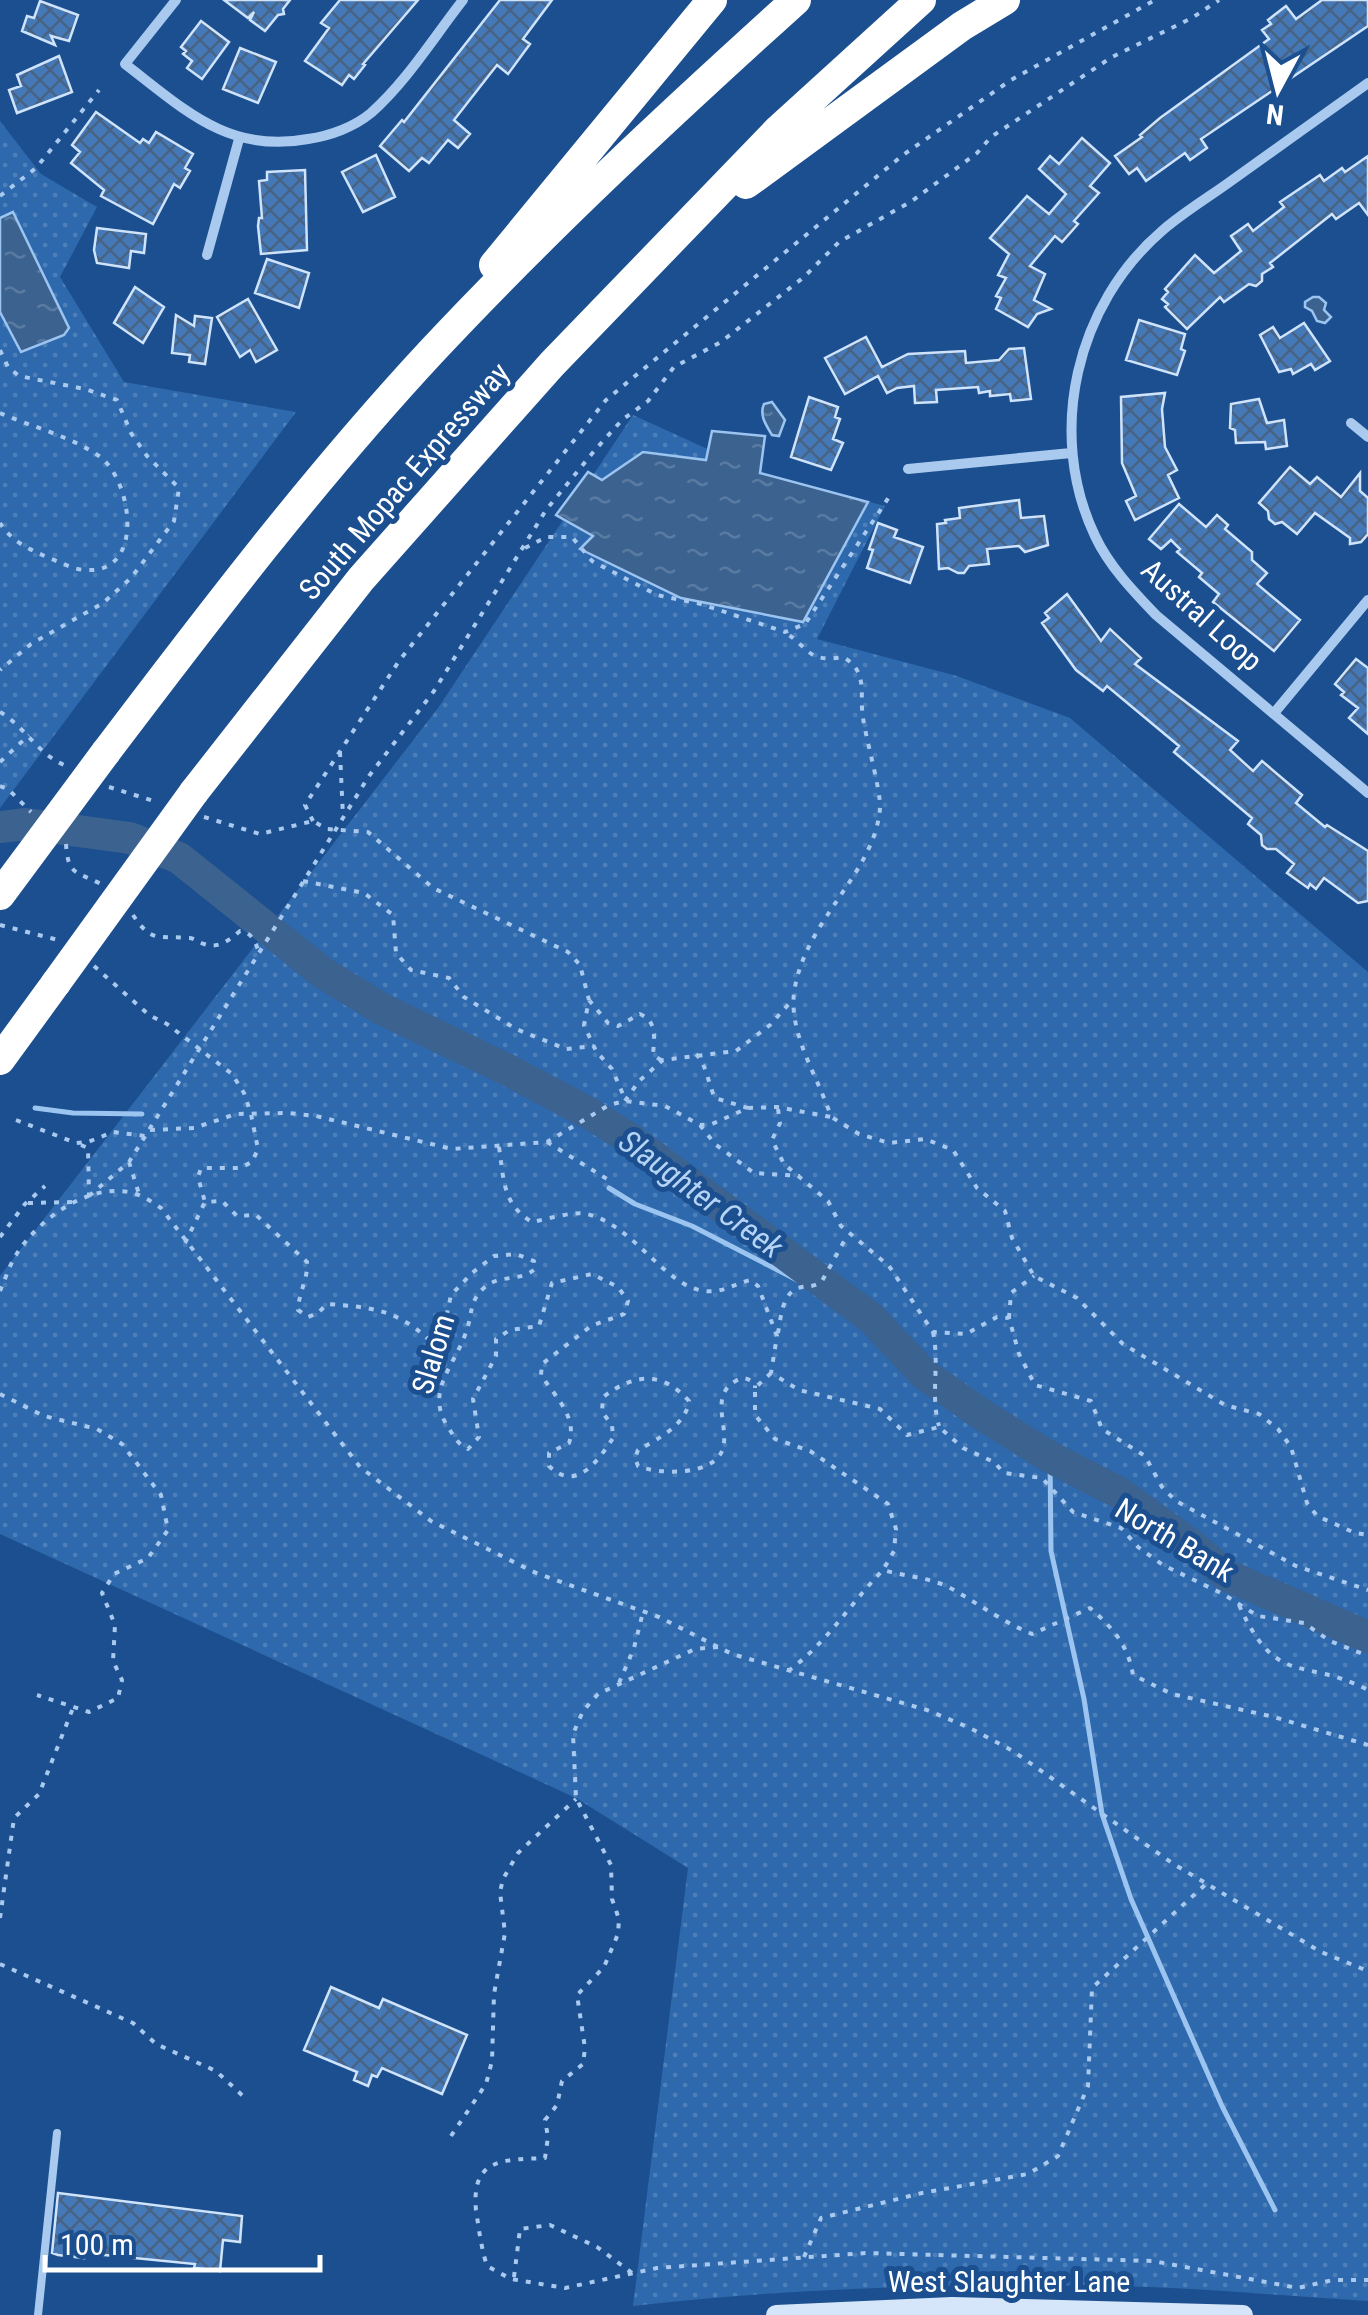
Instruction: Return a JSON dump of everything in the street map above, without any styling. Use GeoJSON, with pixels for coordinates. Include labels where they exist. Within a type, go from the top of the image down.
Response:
{"type":"FeatureCollection","features":[{"type":"Feature","properties":{"kind":"highway"},"geometry":{"type":"LineString","coordinates":[[430,353],[492,267],[712,0]]}},
{"type":"Feature","properties":{"kind":"highway","name":"South Mopac Expressway"},"geometry":{"type":"LineString","coordinates":[[0,895],[202,625],[430,353],[686,100],[796,0]]}},
{"type":"Feature","properties":{"kind":"highway","name":"South Mopac Expressway"},"geometry":{"type":"LineString","coordinates":[[0,1060],[194,792],[361,580],[434,495],[552,364],[779,129],[921,0]]}},
{"type":"Feature","properties":{"kind":"highway"},"geometry":{"type":"LineString","coordinates":[[672,240],[947,36],[1005,0]]}},
{"type":"Feature","properties":{"kind":"main road","name":"West Slaughter Lane"},"geometry":{"type":"LineString","coordinates":[[776,2315],[952,2307],[1243,2315]]}},
{"type":"Feature","properties":{"kind":"street"},"geometry":{"type":"LineString","coordinates":[[176,0],[125,64],[201,122],[239,139],[300,141],[354,124],[370,113],[463,0]]}},
{"type":"Feature","properties":{"kind":"street","name":"Austral Loop"},"geometry":{"type":"LineString","coordinates":[[1368,83],[1163,230],[1127,267],[1098,314],[1082,354],[1073,403],[1071,453],[1082,506],[1112,565],[1156,615],[1368,793]]}},
{"type":"Feature","properties":{"kind":"street"},"geometry":{"type":"LineString","coordinates":[[207,254],[239,139]]}},
{"type":"Feature","properties":{"kind":"street"},"geometry":{"type":"LineString","coordinates":[[1351,423],[1368,437]]}},
{"type":"Feature","properties":{"kind":"street"},"geometry":{"type":"LineString","coordinates":[[908,469],[1071,453]]}},
{"type":"Feature","properties":{"kind":"street"},"geometry":{"type":"LineString","coordinates":[[1275,712],[1368,600]]}},
{"type":"Feature","properties":{"kind":"lane"},"geometry":{"type":"LineString","coordinates":[[38,2315],[57,2134]]}},
{"type":"Feature","properties":{"kind":"path"},"geometry":{"type":"LineString","coordinates":[[313,821],[305,805],[399,661],[606,400],[904,155],[1011,80],[1156,0]]}},
{"type":"Feature","properties":{"kind":"path"},"geometry":{"type":"LineString","coordinates":[[89,1196],[129,1162],[369,776],[434,691],[546,510],[622,420],[648,401],[674,367],[721,342],[791,288],[839,242],[912,201],[977,153],[992,137],[1112,58],[1219,0]]}},
{"type":"Feature","properties":{"kind":"path"},"geometry":{"type":"LineString","coordinates":[[0,196],[36,168],[99,90]]}},
{"type":"Feature","properties":{"kind":"path"},"geometry":{"type":"LineString","coordinates":[[0,350],[8,367],[19,376],[85,389],[117,400],[131,433],[147,456],[179,488],[174,521],[130,578],[102,603],[31,644],[0,670]]}},
{"type":"Feature","properties":{"kind":"path"},"geometry":{"type":"LineString","coordinates":[[0,412],[101,457],[116,477],[128,524],[123,548],[116,558],[107,565],[86,570],[15,541],[0,523]]}},
{"type":"Feature","properties":{"kind":"path"},"geometry":{"type":"LineString","coordinates":[[785,632],[804,624],[889,497]]}},
{"type":"Feature","properties":{"kind":"path"},"geometry":{"type":"LineString","coordinates":[[521,550],[546,538],[572,537],[592,562],[657,594],[702,604],[785,632],[811,657],[843,657],[860,672],[861,705],[880,803],[870,847],[819,923],[802,958],[794,998],[799,1033],[831,1117]]}},
{"type":"Feature","properties":{"kind":"path"},"geometry":{"type":"LineString","coordinates":[[0,712],[19,724],[52,760],[66,766]]}},
{"type":"Feature","properties":{"kind":"path"},"geometry":{"type":"LineString","coordinates":[[0,762],[29,735]]}},
{"type":"Feature","properties":{"kind":"path"},"geometry":{"type":"LineString","coordinates":[[340,752],[344,820]]}},
{"type":"Feature","properties":{"kind":"path"},"geometry":{"type":"LineString","coordinates":[[337,830],[368,832],[433,888],[568,952],[580,965],[589,1000],[608,1024],[618,1026],[640,1014],[648,1017],[654,1027],[653,1055],[664,1060]]}},
{"type":"Feature","properties":{"kind":"path"},"geometry":{"type":"LineString","coordinates":[[304,882],[364,893],[393,916],[396,953],[411,970],[449,978],[464,997],[516,1028],[566,1049],[594,1046]]}},
{"type":"Feature","properties":{"kind":"path"},"geometry":{"type":"LineString","coordinates":[[110,979],[149,1015],[167,1024],[232,1074],[251,1114],[258,1149],[252,1162],[240,1168],[201,1168],[198,1177],[205,1202],[186,1243]]}},
{"type":"Feature","properties":{"kind":"path"},"geometry":{"type":"LineString","coordinates":[[626,1101],[638,1081],[664,1060],[736,1052],[770,1025],[794,998]]}},
{"type":"Feature","properties":{"kind":"path"},"geometry":{"type":"LineString","coordinates":[[589,1000],[584,1025],[612,1069],[626,1101]]}},
{"type":"Feature","properties":{"kind":"path"},"geometry":{"type":"LineString","coordinates":[[696,1054],[704,1062],[706,1080],[716,1098],[748,1108],[778,1107],[831,1117],[859,1134],[888,1143],[925,1139],[953,1150],[976,1188],[1005,1211],[1012,1238],[1034,1276],[1077,1298],[1123,1344],[1226,1405],[1260,1414],[1278,1429],[1290,1447],[1307,1503],[1317,1516],[1355,1534],[1368,1535]]}},
{"type":"Feature","properties":{"kind":"path"},"geometry":{"type":"LineString","coordinates":[[76,1142],[88,1142],[114,1132],[194,1128],[236,1114],[251,1114],[316,1116],[452,1149],[499,1146],[547,1142],[609,1105],[626,1101],[665,1106],[700,1124],[716,1144],[754,1173],[800,1176]]}},
{"type":"Feature","properties":{"kind":"path"},"geometry":{"type":"LineString","coordinates":[[778,1107],[780,1123],[772,1140],[784,1164],[828,1201],[847,1236],[858,1239]]}},
{"type":"Feature","properties":{"kind":"path"},"geometry":{"type":"LineString","coordinates":[[700,1124],[725,1119],[748,1108]]}},
{"type":"Feature","properties":{"kind":"path"},"geometry":{"type":"LineString","coordinates":[[16,1120],[88,1148],[89,1196]]}},
{"type":"Feature","properties":{"kind":"path"},"geometry":{"type":"LineString","coordinates":[[547,1142],[607,1179]]}},
{"type":"Feature","properties":{"kind":"path"},"geometry":{"type":"LineString","coordinates":[[499,1146],[507,1195],[518,1213],[532,1222],[585,1213],[625,1232],[664,1270],[702,1291],[731,1289],[750,1280],[758,1286],[777,1336]]}},
{"type":"Feature","properties":{"kind":"path"},"geometry":{"type":"LineString","coordinates":[[129,1162],[139,1194]]}},
{"type":"Feature","properties":{"kind":"path"},"geometry":{"type":"LineString","coordinates":[[0,1237],[25,1204],[45,1186]]}},
{"type":"Feature","properties":{"kind":"path"},"geometry":{"type":"LineString","coordinates":[[0,1291],[16,1255],[45,1220],[89,1196],[139,1194],[161,1208],[360,1467],[431,1521],[536,1573],[643,1612],[718,1647],[927,1710],[970,1728],[1013,1751],[1206,1884],[1321,1952],[1368,1971]]}},
{"type":"Feature","properties":{"kind":"path","name":"Slalom"},"geometry":{"type":"LineString","coordinates":[[205,1202],[222,1201],[237,1216],[256,1215],[307,1262],[308,1278],[299,1290],[298,1310],[308,1316],[327,1304],[385,1310],[428,1339],[442,1337],[451,1295],[494,1256],[516,1254],[534,1261],[535,1269],[529,1275],[496,1280],[470,1303],[468,1327],[441,1383],[438,1411],[460,1446],[468,1449],[479,1437],[473,1399],[496,1356],[496,1339],[510,1330],[539,1326],[552,1284],[570,1277],[592,1274],[618,1287],[628,1301],[624,1314],[592,1326],[542,1364],[541,1374],[566,1410],[573,1432],[568,1443],[549,1452],[549,1466],[558,1474],[569,1478],[587,1472],[597,1462],[612,1438],[612,1425],[602,1412],[604,1397],[618,1385],[643,1377],[674,1384],[689,1402],[688,1412],[662,1437],[638,1450],[638,1466],[648,1470],[690,1470],[713,1462],[723,1450],[721,1402],[726,1388],[738,1378],[748,1378],[755,1388]]}},
{"type":"Feature","properties":{"kind":"path"},"geometry":{"type":"LineString","coordinates":[[25,1204],[73,1202]]}},
{"type":"Feature","properties":{"kind":"path"},"geometry":{"type":"LineString","coordinates":[[771,1372],[800,1390],[880,1409],[907,1434],[939,1426],[934,1407],[937,1350],[933,1332],[884,1262],[841,1226]]}},
{"type":"Feature","properties":{"kind":"path"},"geometry":{"type":"LineString","coordinates":[[788,1671],[813,1654],[820,1639],[838,1626],[894,1551],[896,1528],[888,1504],[810,1451],[775,1438],[755,1415],[755,1388],[771,1372],[788,1294],[794,1289],[817,1286],[847,1236]]}},
{"type":"Feature","properties":{"kind":"path"},"geometry":{"type":"LineString","coordinates":[[1034,1276],[1011,1293],[1009,1318],[1019,1354],[1035,1385],[1091,1400],[1102,1429],[1145,1456],[1162,1487],[1176,1501],[1296,1566],[1368,1590]]}},
{"type":"Feature","properties":{"kind":"path"},"geometry":{"type":"LineString","coordinates":[[933,1332],[966,1334],[998,1317],[1009,1318]]}},
{"type":"Feature","properties":{"kind":"path"},"geometry":{"type":"LineString","coordinates":[[0,1394],[44,1416],[97,1429],[122,1444],[161,1495],[168,1530],[148,1558],[114,1574],[102,1593],[115,1624],[113,1661],[122,1680],[118,1698],[89,1712],[38,1695]]}},
{"type":"Feature","properties":{"kind":"path","name":"North Bank"},"geometry":{"type":"LineString","coordinates":[[939,1426],[963,1448],[994,1462],[1004,1473],[1019,1478],[1042,1478],[1073,1512],[1121,1528],[1138,1547],[1163,1565],[1258,1616],[1304,1623],[1330,1641],[1368,1656]]}},
{"type":"Feature","properties":{"kind":"path"},"geometry":{"type":"LineString","coordinates":[[883,1570],[917,1575],[952,1589],[1002,1621],[1032,1634],[1090,1608],[1113,1628],[1130,1654],[1133,1675],[1172,1694],[1368,1745]]}},
{"type":"Feature","properties":{"kind":"path"},"geometry":{"type":"LineString","coordinates":[[1239,1605],[1254,1638],[1292,1668],[1338,1676],[1368,1690]]}},
{"type":"Feature","properties":{"kind":"path"},"geometry":{"type":"LineString","coordinates":[[619,1683],[634,1648],[643,1612]]}},
{"type":"Feature","properties":{"kind":"path"},"geometry":{"type":"LineString","coordinates":[[718,1647],[695,1649],[598,1694],[582,1711],[573,1734],[576,1798],[611,1865],[612,1899],[620,1919],[618,1934],[604,1967],[578,1995],[577,2009],[586,2048],[583,2064],[562,2081],[558,2106],[545,2120],[545,2158],[493,2164],[476,2182],[480,2245],[488,2266],[514,2280],[565,2288],[657,2268],[866,2253],[1153,2261],[1298,2288],[1333,2280],[1368,2280]]}},
{"type":"Feature","properties":{"kind":"path"},"geometry":{"type":"LineString","coordinates":[[0,1918],[14,1818],[39,1794],[73,1708]]}},
{"type":"Feature","properties":{"kind":"path"},"geometry":{"type":"LineString","coordinates":[[451,2136],[486,2084],[492,2061],[494,1994],[505,1933],[500,1892],[503,1879],[518,1852],[576,1798]]}},
{"type":"Feature","properties":{"kind":"path"},"geometry":{"type":"LineString","coordinates":[[804,2257],[821,2218],[922,2192],[1028,2174],[1058,2156],[1088,2086],[1092,1988],[1206,1884]]}},
{"type":"Feature","properties":{"kind":"path"},"geometry":{"type":"LineString","coordinates":[[0,1964],[133,2023],[156,2044],[216,2071],[243,2096]]}},
{"type":"Feature","properties":{"kind":"path"},"geometry":{"type":"LineString","coordinates":[[514,2280],[520,2229],[550,2225],[597,2247],[632,2273]]}},
{"type":"Feature","properties":{"kind":"shaded area"},"geometry":{"type":"Polygon","coordinates":[[[0,121],[41,174],[97,207],[60,277],[124,382],[296,412],[0,808],[0,121]]]}},
{"type":"Feature","properties":{"kind":"shaded area"},"geometry":{"type":"Polygon","coordinates":[[[633,415],[760,473],[885,506],[817,639],[957,676],[1070,718],[1368,972],[1368,2301],[1174,2288],[991,2285],[811,2291],[633,2306],[688,1868],[576,1798],[0,1534],[0,1276],[438,708],[633,415]]]}},
{"type":"Feature","properties":{"kind":"water"},"geometry":{"type":"Polygon","coordinates":[[[13,212],[69,328],[64,335],[21,352],[0,312],[0,218],[13,212]]]}},
{"type":"Feature","properties":{"kind":"water"},"geometry":{"type":"Polygon","coordinates":[[[1313,297],[1326,303],[1324,310],[1331,317],[1325,323],[1317,321],[1305,307],[1305,302],[1313,297]]]}},
{"type":"Feature","properties":{"kind":"water"},"geometry":{"type":"Polygon","coordinates":[[[772,402],[785,420],[779,436],[772,435],[763,416],[764,404],[772,402]]]}},
{"type":"Feature","properties":{"kind":"water"},"geometry":{"type":"Polygon","coordinates":[[[712,431],[765,436],[760,473],[868,502],[803,622],[681,598],[580,549],[593,536],[556,515],[588,472],[602,480],[643,452],[706,460],[712,431]]]}},
{"type":"Feature","properties":{"kind":"building"},"geometry":{"type":"Polygon","coordinates":[[[224,0],[290,0],[284,14],[278,15],[265,31],[250,20],[254,12],[248,18],[224,0]]]}},
{"type":"Feature","properties":{"kind":"building"},"geometry":{"type":"Polygon","coordinates":[[[340,0],[418,0],[354,79],[349,75],[342,85],[305,61],[329,28],[321,23],[340,0]]]}},
{"type":"Feature","properties":{"kind":"building"},"geometry":{"type":"Polygon","coordinates":[[[500,0],[552,0],[523,39],[530,44],[508,74],[497,65],[454,120],[470,134],[458,148],[448,140],[429,163],[422,158],[409,171],[380,146],[404,122],[500,0]]]}},
{"type":"Feature","properties":{"kind":"building"},"geometry":{"type":"Polygon","coordinates":[[[1322,0],[1368,0],[1368,26],[1201,139],[1207,148],[1190,160],[1185,153],[1146,181],[1137,168],[1129,174],[1115,156],[1160,118],[1269,39],[1262,30],[1286,6],[1296,19],[1322,0]]]}},
{"type":"Feature","properties":{"kind":"building"},"geometry":{"type":"Polygon","coordinates":[[[40,1],[78,15],[69,41],[51,36],[55,45],[22,31],[27,16],[34,18],[40,1]]]}},
{"type":"Feature","properties":{"kind":"building"},"geometry":{"type":"Polygon","coordinates":[[[201,21],[229,42],[202,79],[187,68],[192,61],[181,47],[201,21]]]}},
{"type":"Feature","properties":{"kind":"building"},"geometry":{"type":"Polygon","coordinates":[[[240,48],[276,62],[258,103],[223,89],[240,48]]]}},
{"type":"Feature","properties":{"kind":"building"},"geometry":{"type":"Polygon","coordinates":[[[59,56],[72,92],[17,113],[9,90],[21,86],[17,75],[59,56]]]}},
{"type":"Feature","properties":{"kind":"building"},"geometry":{"type":"Polygon","coordinates":[[[96,112],[140,143],[143,139],[149,143],[156,132],[193,154],[185,168],[190,171],[180,188],[174,184],[153,224],[101,196],[104,190],[71,163],[80,152],[72,145],[96,112]]]}},
{"type":"Feature","properties":{"kind":"building"},"geometry":{"type":"Polygon","coordinates":[[[1082,138],[1110,163],[1090,186],[1099,193],[1074,221],[1078,224],[1062,242],[1055,236],[1030,266],[1045,274],[1034,300],[1051,309],[1037,314],[1028,327],[996,309],[1001,298],[996,296],[1006,278],[998,275],[1009,254],[990,238],[1027,196],[1049,214],[1066,194],[1039,169],[1050,156],[1059,164],[1082,138]]]}},
{"type":"Feature","properties":{"kind":"building"},"geometry":{"type":"Polygon","coordinates":[[[376,155],[395,197],[363,212],[342,172],[376,155]]]}},
{"type":"Feature","properties":{"kind":"building"},"geometry":{"type":"Polygon","coordinates":[[[1368,156],[1368,215],[1359,203],[1336,219],[1332,214],[1270,263],[1273,267],[1262,274],[1262,281],[1256,286],[1249,284],[1224,302],[1220,297],[1187,329],[1165,307],[1165,289],[1195,255],[1214,273],[1241,251],[1231,236],[1248,224],[1253,231],[1284,207],[1280,202],[1320,175],[1324,181],[1368,156]]]}},
{"type":"Feature","properties":{"kind":"building"},"geometry":{"type":"Polygon","coordinates":[[[305,170],[307,250],[261,254],[259,181],[267,180],[267,172],[305,170]]]}},
{"type":"Feature","properties":{"kind":"building"},"geometry":{"type":"Polygon","coordinates":[[[97,228],[146,234],[144,253],[131,251],[129,268],[97,263],[97,228]]]}},
{"type":"Feature","properties":{"kind":"building"},"geometry":{"type":"Polygon","coordinates":[[[267,259],[309,273],[299,308],[255,293],[267,259]]]}},
{"type":"Feature","properties":{"kind":"building"},"geometry":{"type":"Polygon","coordinates":[[[135,287],[164,307],[143,343],[114,323],[135,287]]]}},
{"type":"Feature","properties":{"kind":"building"},"geometry":{"type":"Polygon","coordinates":[[[248,299],[277,350],[256,362],[250,350],[240,357],[217,317],[248,299]]]}},
{"type":"Feature","properties":{"kind":"building"},"geometry":{"type":"Polygon","coordinates":[[[176,315],[194,326],[195,316],[212,318],[205,364],[189,362],[190,355],[172,353],[176,315]]]}},
{"type":"Feature","properties":{"kind":"building"},"geometry":{"type":"Polygon","coordinates":[[[1139,320],[1185,334],[1181,349],[1185,351],[1177,375],[1126,360],[1139,320]]]}},
{"type":"Feature","properties":{"kind":"building"},"geometry":{"type":"Polygon","coordinates":[[[1304,323],[1330,361],[1315,370],[1311,364],[1293,374],[1291,369],[1279,372],[1260,335],[1273,327],[1280,338],[1304,323]]]}},
{"type":"Feature","properties":{"kind":"building"},"geometry":{"type":"Polygon","coordinates":[[[866,337],[882,367],[908,354],[965,351],[966,363],[999,360],[1009,349],[1024,348],[1031,399],[1011,401],[1010,394],[990,396],[990,391],[979,393],[978,387],[936,390],[937,402],[915,403],[914,386],[887,393],[878,376],[845,394],[825,358],[866,337]]]}},
{"type":"Feature","properties":{"kind":"building"},"geometry":{"type":"Polygon","coordinates":[[[1165,393],[1165,447],[1177,470],[1168,475],[1179,498],[1135,520],[1126,501],[1136,496],[1122,463],[1121,397],[1165,393]]]}},
{"type":"Feature","properties":{"kind":"building"},"geometry":{"type":"Polygon","coordinates":[[[809,397],[838,407],[835,417],[840,419],[833,439],[843,443],[831,470],[791,457],[809,397]]]}},
{"type":"Feature","properties":{"kind":"building"},"geometry":{"type":"Polygon","coordinates":[[[1259,399],[1267,423],[1284,420],[1287,446],[1266,449],[1265,442],[1236,443],[1235,430],[1230,428],[1231,404],[1259,399]]]}},
{"type":"Feature","properties":{"kind":"building"},"geometry":{"type":"Polygon","coordinates":[[[1290,467],[1310,484],[1317,477],[1341,497],[1360,473],[1360,491],[1368,498],[1368,534],[1361,542],[1350,544],[1350,538],[1315,513],[1297,534],[1282,522],[1275,524],[1269,519],[1268,511],[1259,503],[1290,467]]]}},
{"type":"Feature","properties":{"kind":"building"},"geometry":{"type":"Polygon","coordinates":[[[1019,500],[1021,518],[1044,516],[1048,545],[1025,552],[1019,546],[987,549],[989,564],[969,566],[964,573],[939,569],[937,524],[960,518],[959,508],[1019,500]]]}},
{"type":"Feature","properties":{"kind":"building"},"geometry":{"type":"Polygon","coordinates":[[[1179,504],[1206,527],[1217,515],[1228,525],[1225,529],[1252,552],[1252,560],[1267,573],[1257,584],[1300,620],[1274,651],[1213,602],[1219,594],[1199,577],[1202,573],[1177,552],[1180,549],[1171,540],[1161,549],[1149,539],[1179,504]]]}},
{"type":"Feature","properties":{"kind":"building"},"geometry":{"type":"Polygon","coordinates":[[[878,523],[897,530],[894,537],[923,547],[910,583],[867,568],[878,523]]]}},
{"type":"Feature","properties":{"kind":"building"},"geometry":{"type":"Polygon","coordinates":[[[1067,594],[1101,641],[1110,629],[1141,658],[1135,664],[1238,741],[1230,750],[1253,771],[1262,761],[1302,795],[1296,803],[1325,827],[1368,851],[1368,901],[1358,903],[1324,878],[1316,889],[1310,884],[1308,888],[1287,873],[1294,864],[1276,849],[1262,845],[1261,835],[1248,824],[1252,818],[1174,752],[1179,746],[1107,686],[1103,691],[1076,670],[1042,623],[1049,618],[1045,613],[1067,594]]]}},
{"type":"Feature","properties":{"kind":"building"},"geometry":{"type":"Polygon","coordinates":[[[1356,659],[1368,668],[1368,734],[1349,718],[1358,708],[1341,695],[1344,692],[1335,684],[1356,659]]]}},
{"type":"Feature","properties":{"kind":"building"},"geometry":{"type":"Polygon","coordinates":[[[331,1987],[379,2008],[383,1999],[467,2035],[442,2094],[382,2068],[377,2077],[372,2075],[368,2086],[354,2080],[357,2072],[304,2050],[331,1987]]]}},
{"type":"Feature","properties":{"kind":"building"},"geometry":{"type":"Polygon","coordinates":[[[58,2193],[242,2216],[240,2242],[223,2240],[220,2271],[194,2268],[195,2264],[84,2253],[84,2258],[58,2255],[52,2253],[58,2193]]]}},
{"type":"Feature","properties":{"kind":"waterway","name":"Slaughter Creek"},"geometry":{"type":"LineString","coordinates":[[0,827],[26,824],[130,838],[179,858],[323,973],[382,1009],[504,1068],[629,1138],[871,1318],[924,1374],[1050,1457],[1118,1492],[1228,1576],[1368,1637]]}},
{"type":"Feature","properties":{"kind":"waterway"},"geometry":{"type":"LineString","coordinates":[[35,1108],[142,1114]]}},
{"type":"Feature","properties":{"kind":"waterway"},"geometry":{"type":"LineString","coordinates":[[609,1188],[797,1280],[810,1272]]}},
{"type":"Feature","properties":{"kind":"waterway"},"geometry":{"type":"LineString","coordinates":[[1050,1457],[1051,1551],[1084,1699],[1102,1814],[1131,1899],[1222,2106],[1275,2210]]}}]}
